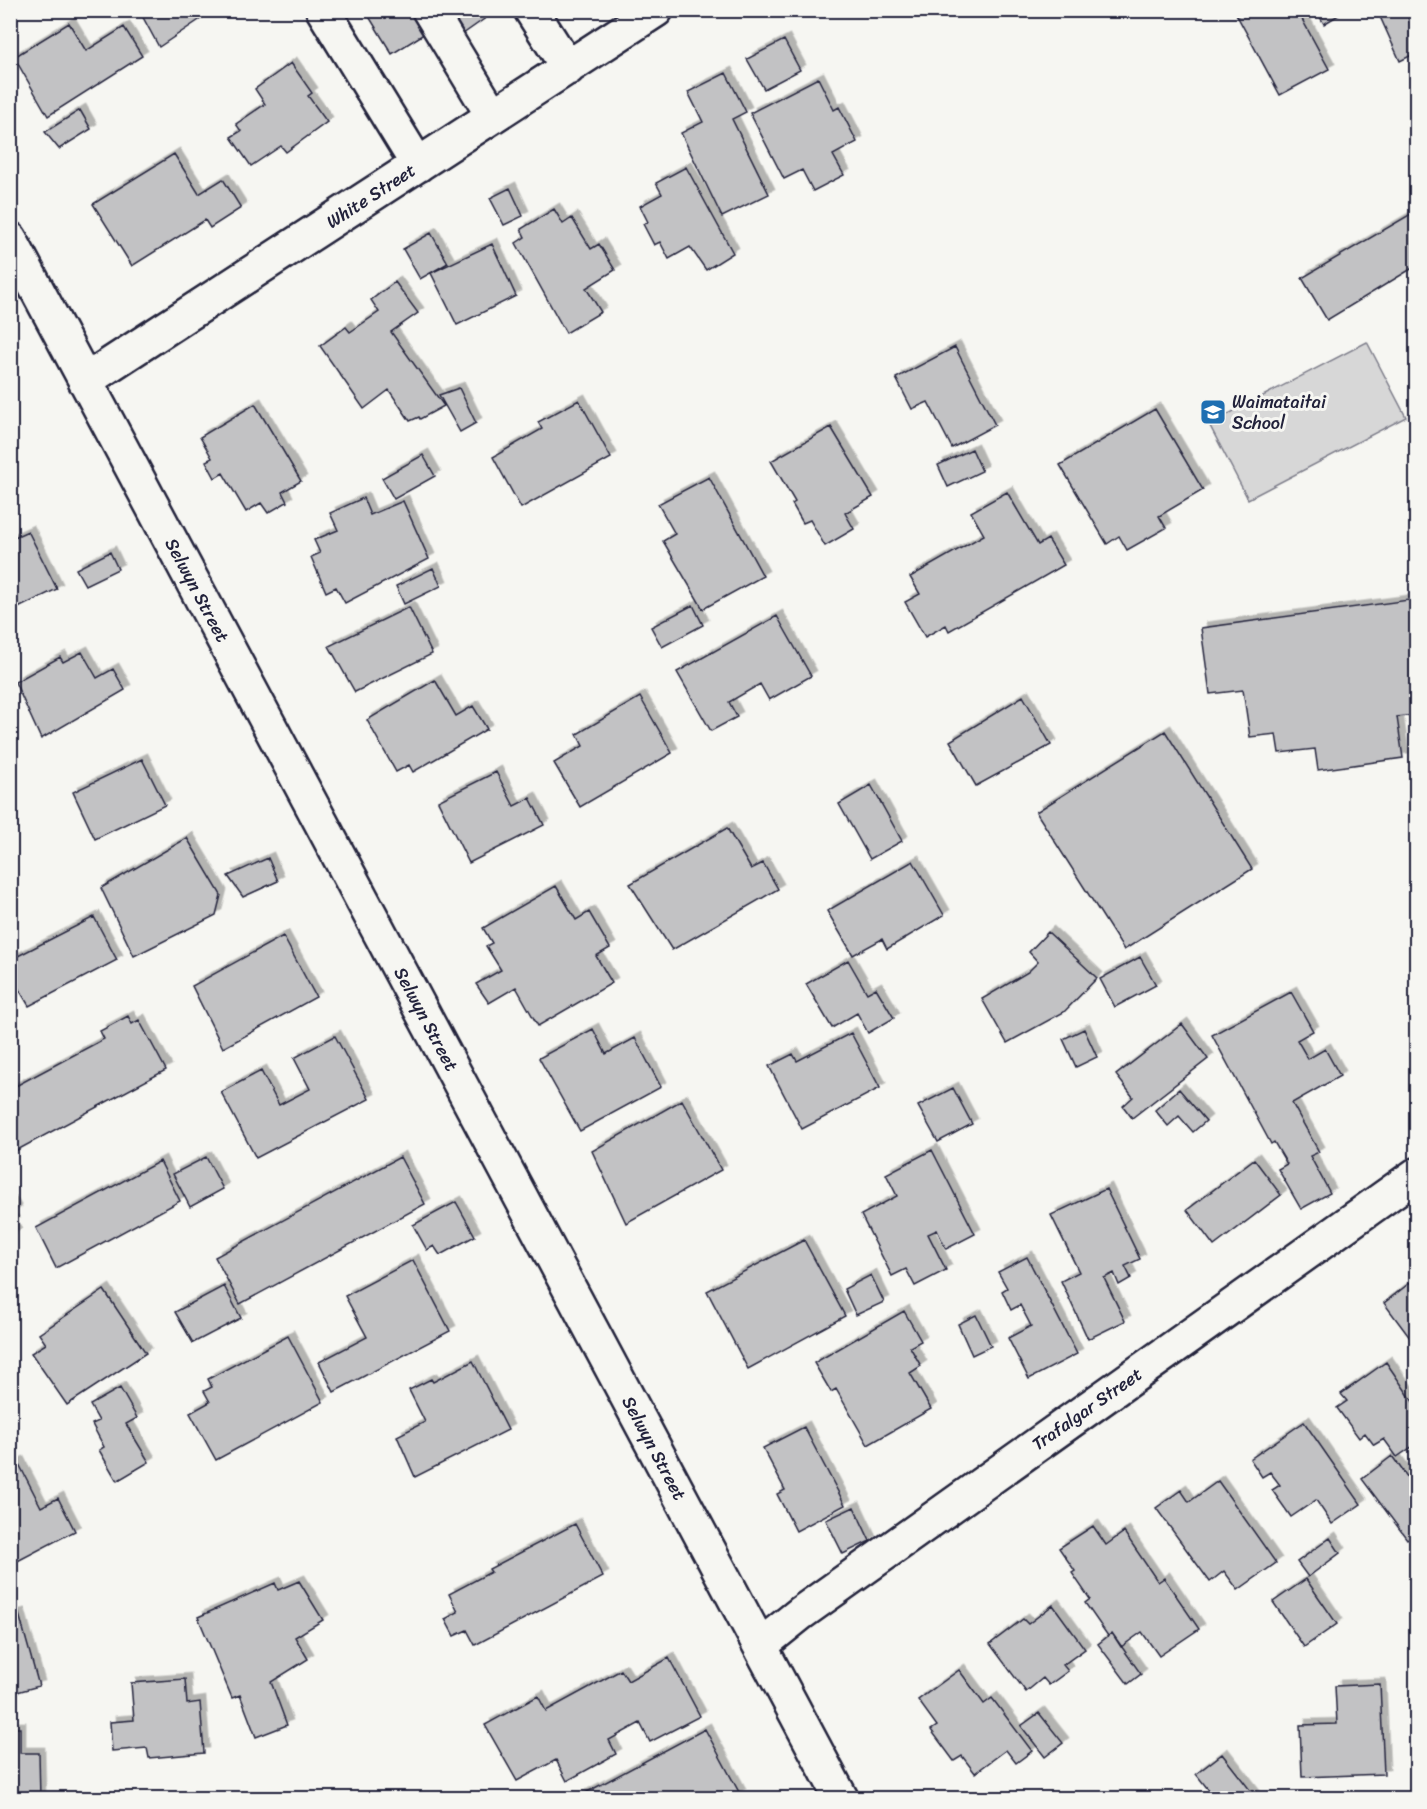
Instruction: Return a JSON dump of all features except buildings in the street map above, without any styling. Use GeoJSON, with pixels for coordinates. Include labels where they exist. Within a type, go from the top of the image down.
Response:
{"type":"FeatureCollection","features":[{"type":"Feature","properties":{"kind":"street"},"geometry":{"type":"LineString","coordinates":[[323,10],[418,165]]}},
{"type":"Feature","properties":{"kind":"street"},"geometry":{"type":"LineString","coordinates":[[429,10],[493,116]]}},
{"type":"Feature","properties":{"kind":"street"},"geometry":{"type":"LineString","coordinates":[[531,10],[568,68]]}},
{"type":"Feature","properties":{"kind":"street","name":"White Street"},"geometry":{"type":"LineString","coordinates":[[85,381],[656,10]]}},
{"type":"Feature","properties":{"kind":"street","name":"Selwyn Street"},"geometry":{"type":"LineString","coordinates":[[10,239],[841,1798]]}},
{"type":"Feature","properties":{"kind":"street","name":"Trafalgar Street"},"geometry":{"type":"LineString","coordinates":[[760,1646],[801,1613],[1416,1175]]}},
{"type":"Feature","properties":{"kind":"shaded area"},"geometry":{"type":"Polygon","coordinates":[[[1367,342],[1406,417],[1248,499],[1209,424],[1367,342]]]}},
{"type":"Feature","properties":{"kind":"place","name":"Waimataitai School"},"geometry":{"type":"Point","coordinates":[1213,412]}}]}
